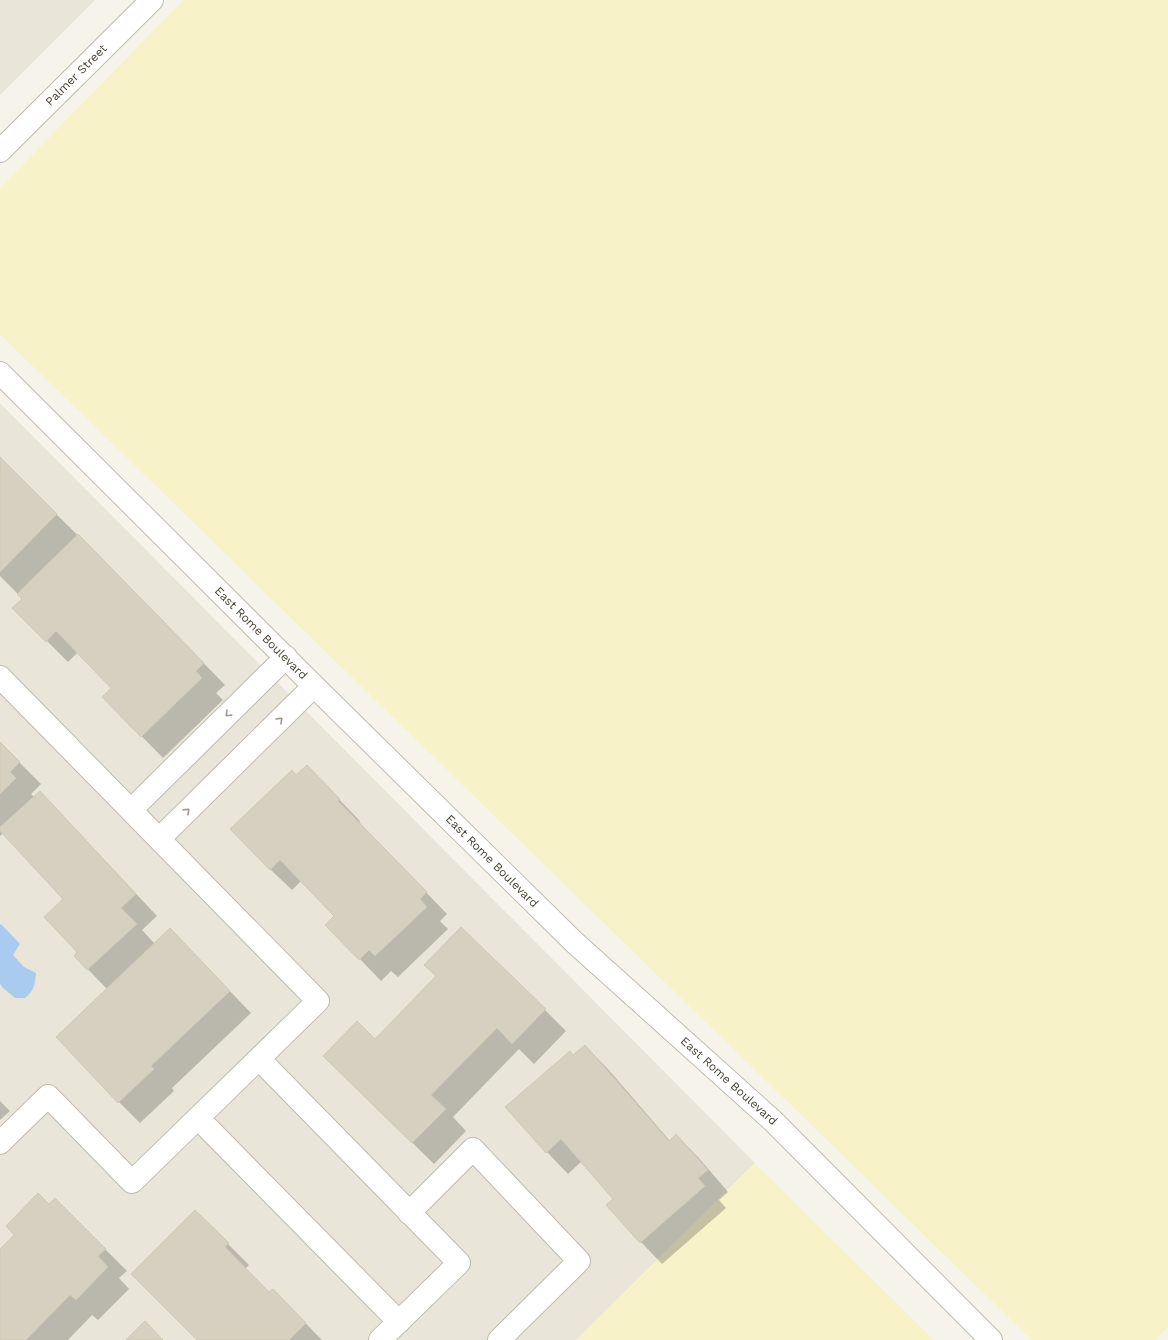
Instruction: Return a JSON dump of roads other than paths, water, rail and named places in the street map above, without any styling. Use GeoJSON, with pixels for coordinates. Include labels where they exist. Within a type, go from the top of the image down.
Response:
{"type":"FeatureCollection","features":[{"type":"Feature","properties":{"kind":"street","name":"Palmer Street"},"geometry":{"type":"LineString","coordinates":[[0,151],[152,0]]}},
{"type":"Feature","properties":{"kind":"street","name":"East Rome Boulevard"},"geometry":{"type":"LineString","coordinates":[[0,373],[314,686],[574,942],[773,1121],[991,1340]]}},
{"type":"Feature","properties":{"kind":"street"},"geometry":{"type":"LineString","coordinates":[[132,810],[286,657]]}},
{"type":"Feature","properties":{"kind":"street"},"geometry":{"type":"LineString","coordinates":[[0,677],[318,1001],[132,1182],[48,1096],[0,1143]]}},
{"type":"Feature","properties":{"kind":"street"},"geometry":{"type":"LineString","coordinates":[[159,839],[314,686]]}},
{"type":"Feature","properties":{"kind":"street"},"geometry":{"type":"LineString","coordinates":[[259,1059],[459,1263],[380,1340]]}},
{"type":"Feature","properties":{"kind":"street"},"geometry":{"type":"LineString","coordinates":[[198,1118],[399,1322]]}},
{"type":"Feature","properties":{"kind":"street"},"geometry":{"type":"LineString","coordinates":[[409,1213],[473,1149],[580,1261],[499,1340]]}},
{"type":"Feature","properties":{"kind":"water"},"geometry":{"type":"Polygon","coordinates":[[[1,924],[20,944],[13,955],[24,967],[36,973],[34,987],[25,998],[15,998],[2,987],[0,983],[1,924]]]}}]}
